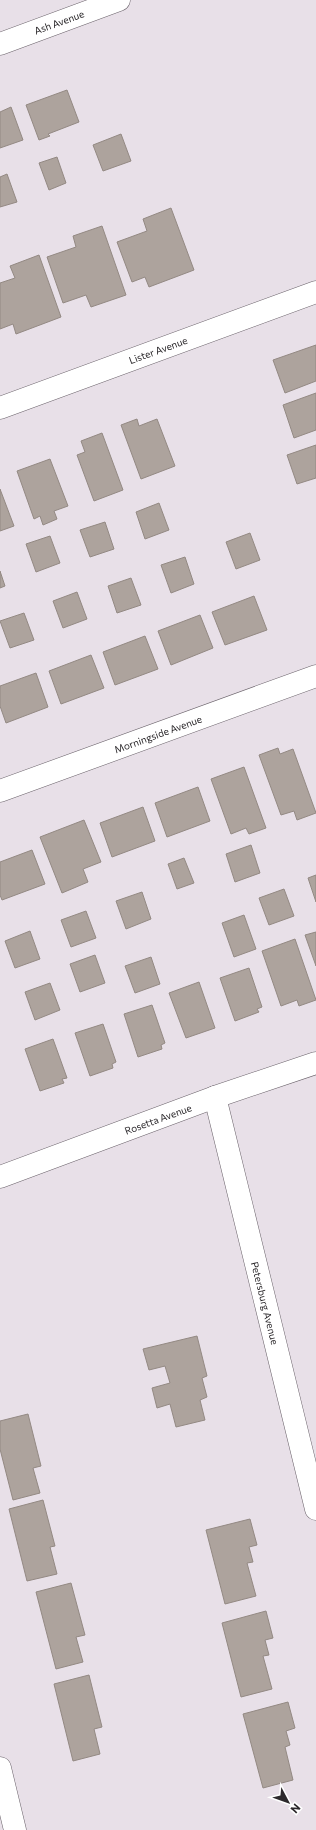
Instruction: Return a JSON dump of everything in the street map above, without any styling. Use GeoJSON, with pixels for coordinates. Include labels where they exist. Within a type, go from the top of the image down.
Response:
{"type":"FeatureCollection","features":[{"type":"Feature","properties":{"kind":"street","name":"Ash Avenue"},"geometry":{"type":"LineString","coordinates":[[0,44],[119,0]]}},
{"type":"Feature","properties":{"kind":"street","name":"Lister Avenue"},"geometry":{"type":"LineString","coordinates":[[0,408],[316,292]]}},
{"type":"Feature","properties":{"kind":"street","name":"Morningside Avenue"},"geometry":{"type":"LineString","coordinates":[[0,791],[316,676]]}},
{"type":"Feature","properties":{"kind":"street","name":"Rosetta Avenue"},"geometry":{"type":"LineString","coordinates":[[0,1177],[215,1098],[316,1063]]}},
{"type":"Feature","properties":{"kind":"street","name":"Petersburg Avenue"},"geometry":{"type":"LineString","coordinates":[[215,1098],[316,1509]]}},
{"type":"Feature","properties":{"kind":"street"},"geometry":{"type":"LineString","coordinates":[[0,1768],[15,1830]]}},
{"type":"Feature","properties":{"kind":"building"},"geometry":{"type":"Polygon","coordinates":[[[67,90],[79,122],[48,134],[50,136],[39,140],[26,105],[67,90]]]}},
{"type":"Feature","properties":{"kind":"building"},"geometry":{"type":"Polygon","coordinates":[[[11,107],[23,140],[0,148],[0,112],[11,107]]]}},
{"type":"Feature","properties":{"kind":"building"},"geometry":{"type":"Polygon","coordinates":[[[121,134],[131,161],[103,171],[93,145],[121,134]]]}},
{"type":"Feature","properties":{"kind":"building"},"geometry":{"type":"Polygon","coordinates":[[[57,157],[66,183],[49,190],[39,163],[57,157]]]}},
{"type":"Feature","properties":{"kind":"building"},"geometry":{"type":"Polygon","coordinates":[[[7,174],[17,202],[0,207],[0,177],[7,174]]]}},
{"type":"Feature","properties":{"kind":"building"},"geometry":{"type":"Polygon","coordinates":[[[171,208],[194,270],[149,287],[145,277],[132,282],[117,242],[147,231],[143,219],[171,208]]]}},
{"type":"Feature","properties":{"kind":"building"},"geometry":{"type":"Polygon","coordinates":[[[102,226],[126,295],[91,307],[86,295],[63,303],[47,257],[76,247],[73,236],[102,226]]]}},
{"type":"Feature","properties":{"kind":"building"},"geometry":{"type":"Polygon","coordinates":[[[39,255],[61,317],[16,334],[13,324],[0,329],[0,283],[15,278],[10,266],[39,255]]]}},
{"type":"Feature","properties":{"kind":"building"},"geometry":{"type":"Polygon","coordinates":[[[316,345],[316,381],[285,393],[273,360],[316,345]]]}},
{"type":"Feature","properties":{"kind":"building"},"geometry":{"type":"Polygon","coordinates":[[[316,393],[316,430],[294,438],[283,405],[316,393]]]}},
{"type":"Feature","properties":{"kind":"building"},"geometry":{"type":"Polygon","coordinates":[[[137,419],[139,426],[157,419],[175,466],[141,479],[121,425],[137,419]]]}},
{"type":"Feature","properties":{"kind":"building"},"geometry":{"type":"Polygon","coordinates":[[[102,433],[123,490],[94,501],[77,455],[85,452],[81,441],[102,433]]]}},
{"type":"Feature","properties":{"kind":"building"},"geometry":{"type":"Polygon","coordinates":[[[316,445],[316,478],[297,484],[287,455],[316,445]]]}},
{"type":"Feature","properties":{"kind":"building"},"geometry":{"type":"Polygon","coordinates":[[[50,459],[68,506],[54,511],[57,519],[43,525],[40,516],[34,519],[17,471],[50,459]]]}},
{"type":"Feature","properties":{"kind":"building"},"geometry":{"type":"Polygon","coordinates":[[[0,489],[14,526],[0,531],[0,489]]]}},
{"type":"Feature","properties":{"kind":"building"},"geometry":{"type":"Polygon","coordinates":[[[159,503],[169,530],[145,539],[136,512],[159,503]]]}},
{"type":"Feature","properties":{"kind":"building"},"geometry":{"type":"Polygon","coordinates":[[[105,522],[114,549],[90,557],[80,530],[105,522]]]}},
{"type":"Feature","properties":{"kind":"building"},"geometry":{"type":"Polygon","coordinates":[[[250,533],[260,560],[236,569],[226,542],[250,533]]]}},
{"type":"Feature","properties":{"kind":"building"},"geometry":{"type":"Polygon","coordinates":[[[50,536],[60,563],[36,572],[26,544],[50,536]]]}},
{"type":"Feature","properties":{"kind":"building"},"geometry":{"type":"Polygon","coordinates":[[[185,557],[194,584],[171,593],[161,565],[185,557]]]}},
{"type":"Feature","properties":{"kind":"building"},"geometry":{"type":"Polygon","coordinates":[[[0,571],[5,586],[0,588],[0,571]]]}},
{"type":"Feature","properties":{"kind":"building"},"geometry":{"type":"Polygon","coordinates":[[[131,578],[141,605],[117,613],[108,586],[131,578]]]}},
{"type":"Feature","properties":{"kind":"building"},"geometry":{"type":"Polygon","coordinates":[[[77,592],[87,619],[63,628],[53,601],[77,592]]]}},
{"type":"Feature","properties":{"kind":"building"},"geometry":{"type":"Polygon","coordinates":[[[254,596],[267,630],[225,645],[212,612],[254,596]]]}},
{"type":"Feature","properties":{"kind":"building"},"geometry":{"type":"Polygon","coordinates":[[[24,613],[34,640],[10,648],[0,621],[24,613]]]}},
{"type":"Feature","properties":{"kind":"building"},"geometry":{"type":"Polygon","coordinates":[[[200,615],[213,648],[171,665],[158,631],[200,615]]]}},
{"type":"Feature","properties":{"kind":"building"},"geometry":{"type":"Polygon","coordinates":[[[145,636],[158,669],[115,685],[103,652],[145,636]]]}},
{"type":"Feature","properties":{"kind":"building"},"geometry":{"type":"Polygon","coordinates":[[[91,655],[104,688],[61,704],[49,671],[91,655]]]}},
{"type":"Feature","properties":{"kind":"building"},"geometry":{"type":"Polygon","coordinates":[[[36,673],[48,707],[6,723],[0,706],[0,686],[36,673]]]}},
{"type":"Feature","properties":{"kind":"building"},"geometry":{"type":"Polygon","coordinates":[[[278,748],[280,754],[293,749],[316,813],[297,820],[294,811],[281,815],[259,755],[278,748]]]}},
{"type":"Feature","properties":{"kind":"building"},"geometry":{"type":"Polygon","coordinates":[[[244,767],[266,828],[249,834],[246,828],[231,834],[211,779],[244,767]]]}},
{"type":"Feature","properties":{"kind":"building"},"geometry":{"type":"Polygon","coordinates":[[[198,787],[210,821],[167,837],[155,803],[198,787]]]}},
{"type":"Feature","properties":{"kind":"building"},"geometry":{"type":"Polygon","coordinates":[[[143,807],[155,841],[112,857],[100,823],[143,807]]]}},
{"type":"Feature","properties":{"kind":"building"},"geometry":{"type":"Polygon","coordinates":[[[84,820],[101,862],[83,869],[88,882],[62,893],[40,837],[84,820]]]}},
{"type":"Feature","properties":{"kind":"building"},"geometry":{"type":"Polygon","coordinates":[[[251,845],[260,873],[235,882],[226,854],[251,845]]]}},
{"type":"Feature","properties":{"kind":"building"},"geometry":{"type":"Polygon","coordinates":[[[32,850],[45,884],[2,900],[0,895],[0,862],[32,850]]]}},
{"type":"Feature","properties":{"kind":"building"},"geometry":{"type":"Polygon","coordinates":[[[184,858],[194,883],[177,889],[168,864],[184,858]]]}},
{"type":"Feature","properties":{"kind":"building"},"geometry":{"type":"Polygon","coordinates":[[[316,875],[316,902],[308,878],[316,875]]]}},
{"type":"Feature","properties":{"kind":"building"},"geometry":{"type":"Polygon","coordinates":[[[284,889],[294,916],[269,925],[259,898],[284,889]]]}},
{"type":"Feature","properties":{"kind":"building"},"geometry":{"type":"Polygon","coordinates":[[[142,892],[151,919],[126,929],[116,901],[142,892]]]}},
{"type":"Feature","properties":{"kind":"building"},"geometry":{"type":"Polygon","coordinates":[[[86,911],[96,938],[71,947],[61,920],[86,911]]]}},
{"type":"Feature","properties":{"kind":"building"},"geometry":{"type":"Polygon","coordinates":[[[244,915],[256,949],[234,957],[222,923],[244,915]]]}},
{"type":"Feature","properties":{"kind":"building"},"geometry":{"type":"Polygon","coordinates":[[[30,931],[40,959],[15,968],[5,941],[30,931]]]}},
{"type":"Feature","properties":{"kind":"building"},"geometry":{"type":"Polygon","coordinates":[[[316,932],[316,966],[305,935],[316,932]]]}},
{"type":"Feature","properties":{"kind":"building"},"geometry":{"type":"Polygon","coordinates":[[[295,939],[316,1000],[299,1006],[297,1000],[281,1006],[262,951],[295,939]]]}},
{"type":"Feature","properties":{"kind":"building"},"geometry":{"type":"Polygon","coordinates":[[[95,955],[105,983],[80,992],[70,964],[95,955]]]}},
{"type":"Feature","properties":{"kind":"building"},"geometry":{"type":"Polygon","coordinates":[[[151,957],[160,984],[135,993],[125,966],[151,957]]]}},
{"type":"Feature","properties":{"kind":"building"},"geometry":{"type":"Polygon","coordinates":[[[249,968],[262,1007],[257,1009],[259,1012],[235,1021],[220,978],[249,968]]]}},
{"type":"Feature","properties":{"kind":"building"},"geometry":{"type":"Polygon","coordinates":[[[199,982],[215,1028],[186,1038],[169,993],[199,982]]]}},
{"type":"Feature","properties":{"kind":"building"},"geometry":{"type":"Polygon","coordinates":[[[50,983],[60,1010],[35,1020],[25,992],[50,983]]]}},
{"type":"Feature","properties":{"kind":"building"},"geometry":{"type":"Polygon","coordinates":[[[152,1005],[165,1043],[161,1045],[162,1049],[138,1057],[124,1014],[152,1005]]]}},
{"type":"Feature","properties":{"kind":"building"},"geometry":{"type":"Polygon","coordinates":[[[103,1024],[116,1062],[112,1064],[113,1068],[90,1076],[75,1033],[103,1024]]]}},
{"type":"Feature","properties":{"kind":"building"},"geometry":{"type":"Polygon","coordinates":[[[53,1039],[67,1078],[62,1079],[64,1083],[40,1091],[25,1049],[53,1039]]]}},
{"type":"Feature","properties":{"kind":"building"},"geometry":{"type":"Polygon","coordinates":[[[197,1336],[207,1376],[202,1378],[207,1397],[200,1400],[205,1420],[176,1427],[170,1404],[157,1408],[152,1388],[170,1383],[165,1366],[149,1370],[143,1349],[197,1336]]]}},
{"type":"Feature","properties":{"kind":"building"},"geometry":{"type":"Polygon","coordinates":[[[28,1414],[41,1466],[33,1468],[40,1493],[13,1500],[0,1449],[0,1421],[28,1414]]]}},
{"type":"Feature","properties":{"kind":"building"},"geometry":{"type":"Polygon","coordinates":[[[43,1500],[55,1546],[50,1547],[57,1574],[27,1581],[9,1509],[43,1500]]]}},
{"type":"Feature","properties":{"kind":"building"},"geometry":{"type":"Polygon","coordinates":[[[250,1519],[257,1545],[249,1547],[253,1562],[247,1563],[256,1596],[225,1604],[206,1530],[250,1519]]]}},
{"type":"Feature","properties":{"kind":"building"},"geometry":{"type":"Polygon","coordinates":[[[71,1583],[85,1635],[76,1637],[83,1662],[56,1669],[36,1592],[71,1583]]]}},
{"type":"Feature","properties":{"kind":"building"},"geometry":{"type":"Polygon","coordinates":[[[266,1611],[273,1638],[265,1640],[269,1655],[263,1656],[272,1689],[241,1697],[222,1623],[266,1611]]]}},
{"type":"Feature","properties":{"kind":"building"},"geometry":{"type":"Polygon","coordinates":[[[89,1675],[102,1727],[94,1729],[100,1754],[73,1761],[54,1684],[89,1675]]]}},
{"type":"Feature","properties":{"kind":"building"},"geometry":{"type":"Polygon","coordinates":[[[288,1702],[295,1728],[286,1731],[290,1745],[285,1747],[293,1780],[263,1788],[243,1714],[288,1702]]]}}]}
